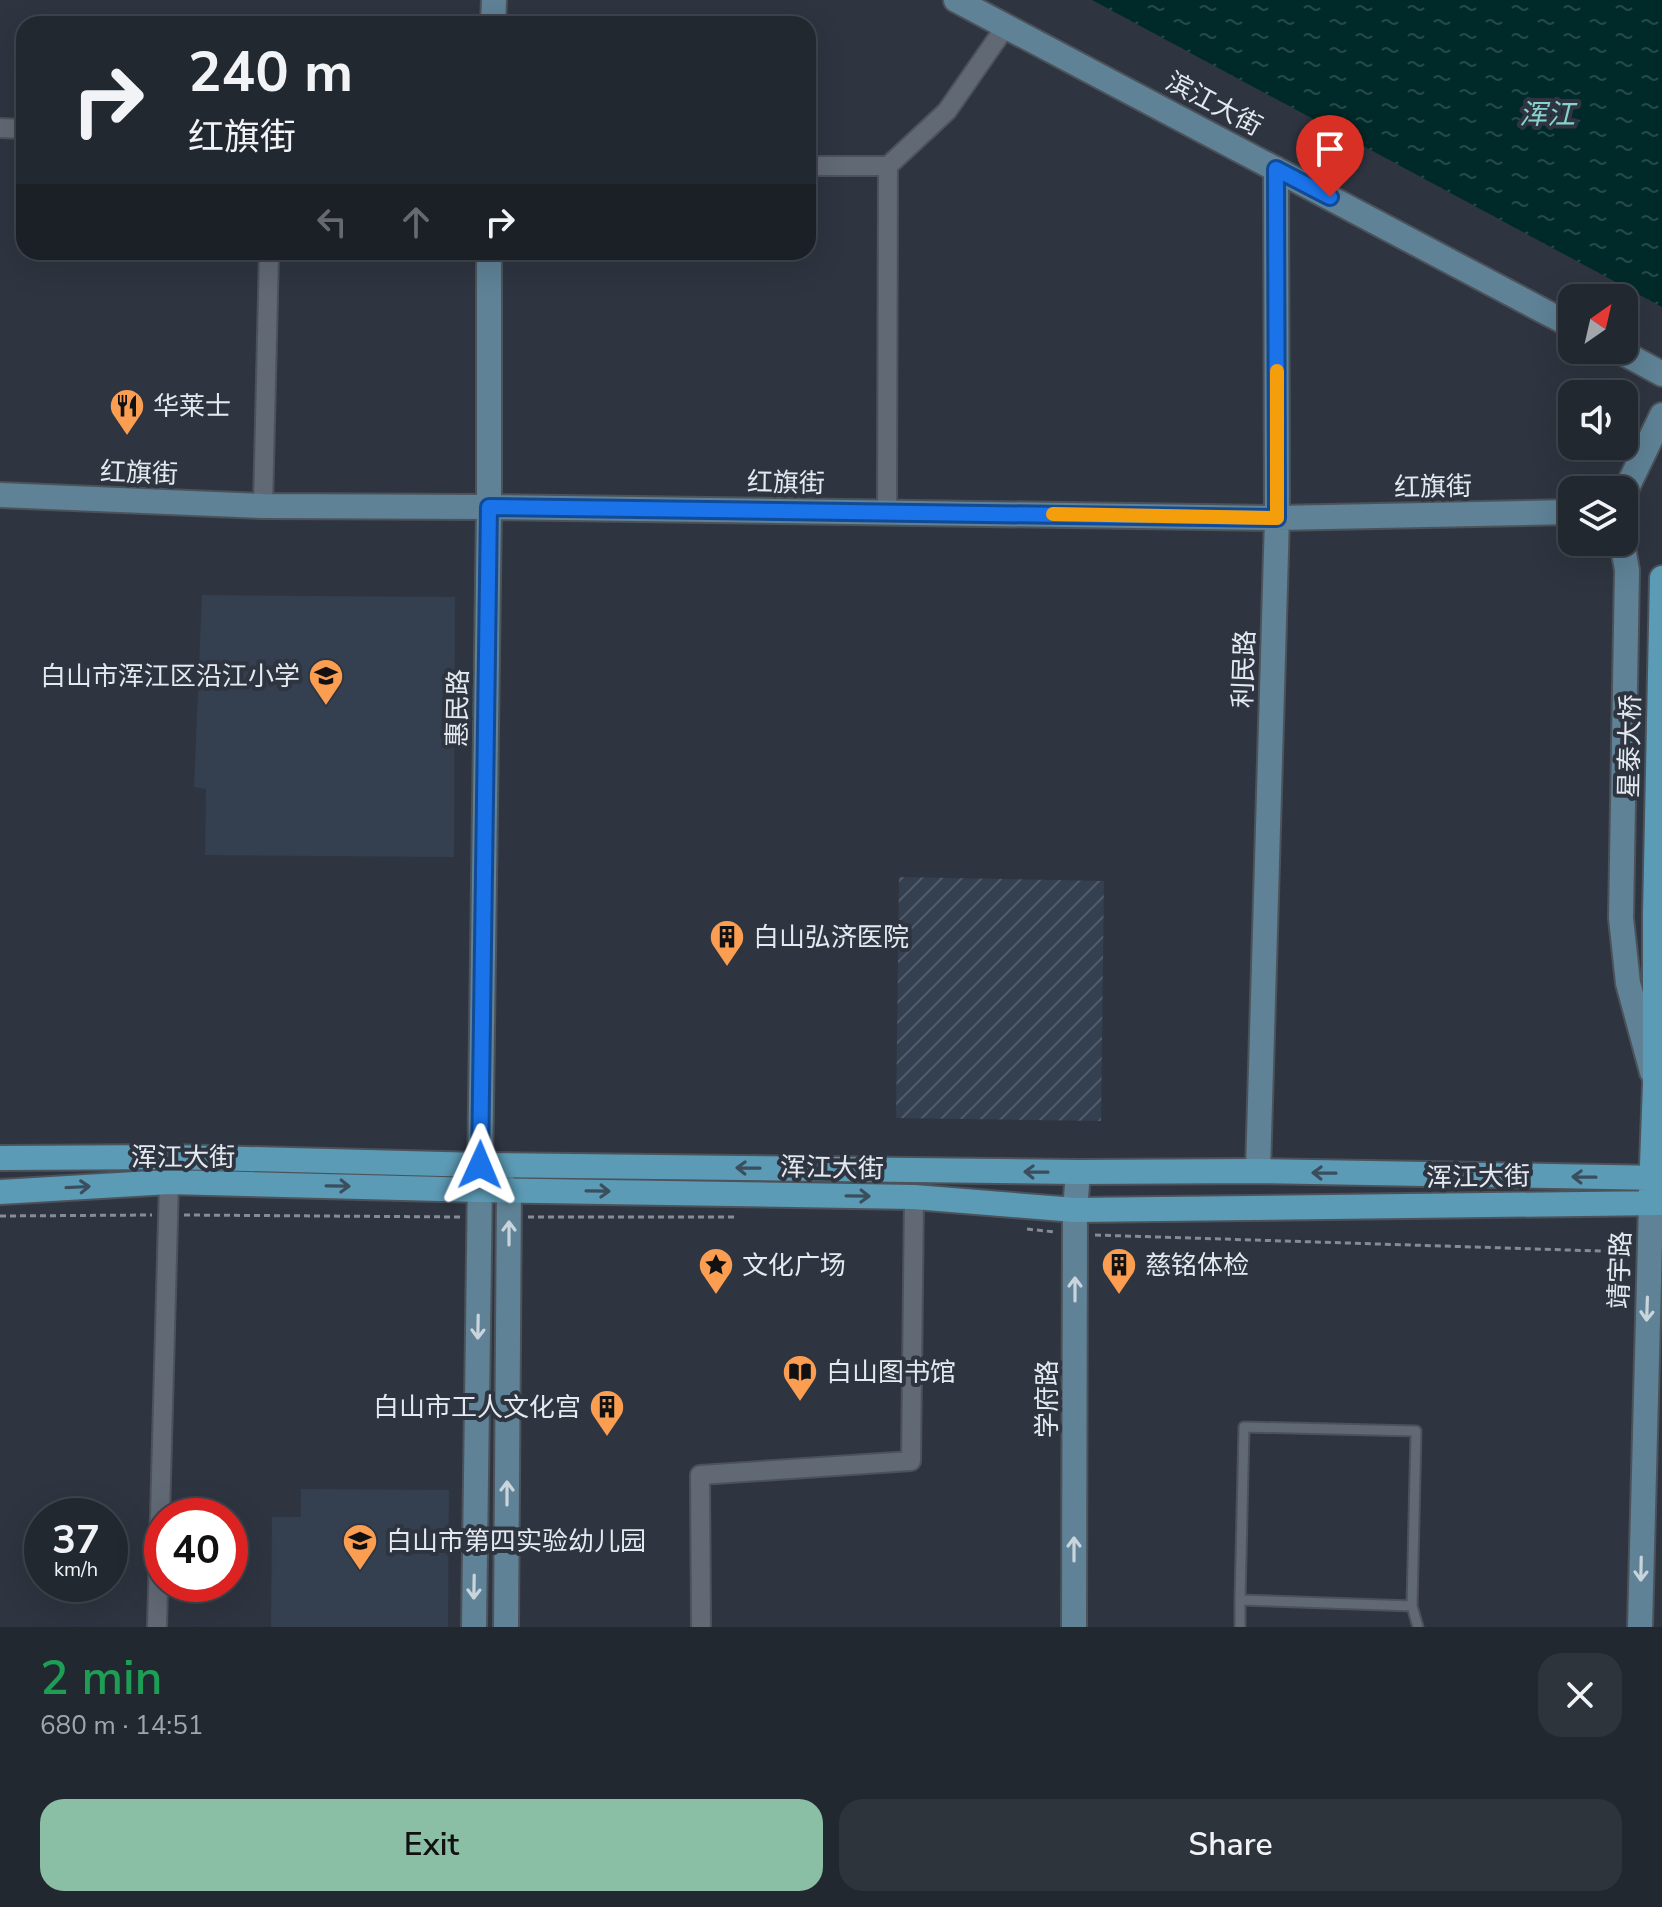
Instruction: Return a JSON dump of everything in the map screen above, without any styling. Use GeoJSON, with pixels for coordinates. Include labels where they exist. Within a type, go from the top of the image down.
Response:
{"type":"FeatureCollection","features":[{"type":"Feature","properties":{"kind":"main road","name":"星泰大桥"},"geometry":{"type":"LineString","coordinates":[[1655,915],[1662,578]]}},
{"type":"Feature","properties":{"kind":"main road","name":"靖宇路"},"geometry":{"type":"LineString","coordinates":[[1655,915],[1656,1191]]}},
{"type":"Feature","properties":{"kind":"main road","name":"浑江大街"},"geometry":{"type":"LineString","coordinates":[[0,1158],[173,1157],[480,1165],[1078,1172],[1258,1171],[1656,1191]]}},
{"type":"Feature","properties":{"kind":"main road","name":"浑江大街"},"geometry":{"type":"LineString","coordinates":[[0,1192],[169,1182],[914,1197],[1075,1210],[1656,1191]]}},
{"type":"Feature","properties":{"kind":"street","name":"滨江大街"},"geometry":{"type":"LineString","coordinates":[[956,0],[1558,319]]}},
{"type":"Feature","properties":{"kind":"street"},"geometry":{"type":"LineString","coordinates":[[816,166],[888,166],[947,111],[1006,26]]}},
{"type":"Feature","properties":{"kind":"street"},"geometry":{"type":"LineString","coordinates":[[887,512],[888,166]]}},
{"type":"Feature","properties":{"kind":"street","name":"利民路"},"geometry":{"type":"LineString","coordinates":[[1258,1171],[1277,518],[1276,169]]}},
{"type":"Feature","properties":{"kind":"street"},"geometry":{"type":"LineString","coordinates":[[263,506],[269,260]]}},
{"type":"Feature","properties":{"kind":"street","name":"惠民路"},"geometry":{"type":"LineString","coordinates":[[474,1627],[489,507],[489,260]]}},
{"type":"Feature","properties":{"kind":"street"},"geometry":{"type":"LineString","coordinates":[[1638,361],[1662,374]]}},
{"type":"Feature","properties":{"kind":"street"},"geometry":{"type":"LineString","coordinates":[[1633,476],[1662,415]]}},
{"type":"Feature","properties":{"kind":"street","name":"红旗街"},"geometry":{"type":"LineString","coordinates":[[0,495],[263,506],[1277,518],[1558,512]]}},
{"type":"Feature","properties":{"kind":"street"},"geometry":{"type":"LineString","coordinates":[[1624,556],[1627,570],[1621,918],[1628,983],[1655,1084]]}},
{"type":"Feature","properties":{"kind":"street"},"geometry":{"type":"LineString","coordinates":[[157,1627],[169,1182],[173,1157]]}},
{"type":"Feature","properties":{"kind":"street"},"geometry":{"type":"LineString","coordinates":[[480,1165],[509,1190],[506,1627]]}},
{"type":"Feature","properties":{"kind":"street","name":"学府路"},"geometry":{"type":"LineString","coordinates":[[1074,1627],[1075,1210],[1078,1172]]}},
{"type":"Feature","properties":{"kind":"street","name":"靖宇路"},"geometry":{"type":"LineString","coordinates":[[1640,1627],[1649,1252],[1656,1191]]}},
{"type":"Feature","properties":{"kind":"street"},"geometry":{"type":"LineString","coordinates":[[701,1627],[700,1475],[911,1461],[914,1197]]}},
{"type":"Feature","properties":{"kind":"lane"},"geometry":{"type":"LineString","coordinates":[[1240,1627],[1244,1427],[1416,1431],[1412,1606],[1418,1627]]}},
{"type":"Feature","properties":{"kind":"lane"},"geometry":{"type":"LineString","coordinates":[[1240,1600],[1412,1606]]}},
{"type":"Feature","properties":{"kind":"path"},"geometry":{"type":"LineString","coordinates":[[0,1216],[479,1218]]}},
{"type":"Feature","properties":{"kind":"path"},"geometry":{"type":"LineString","coordinates":[[509,1217],[742,1217]]}},
{"type":"Feature","properties":{"kind":"path"},"geometry":{"type":"LineString","coordinates":[[1016,1228],[1075,1234],[1649,1252]]}},
{"type":"Feature","properties":{"kind":"shaded area","name":"白山市浑江区沿江小学"},"geometry":{"type":"Polygon","coordinates":[[[202,595],[455,597],[454,857],[205,855],[206,789],[194,787],[202,595]]]}},
{"type":"Feature","properties":{"kind":"shaded area"},"geometry":{"type":"Polygon","coordinates":[[[899,877],[1104,881],[1101,1121],[896,1118],[899,877]]]}},
{"type":"Feature","properties":{"kind":"shaded area","name":"白山市第四实验幼儿园"},"geometry":{"type":"Polygon","coordinates":[[[301,1489],[449,1490],[448,1627],[271,1627],[272,1517],[301,1517],[301,1489]]]}},
{"type":"Feature","properties":{"kind":"water","name":"浑江"},"geometry":{"type":"Polygon","coordinates":[[[1092,0],[1662,0],[1662,307],[1638,294],[1638,284],[1619,284],[1092,0]]]}},
{"type":"Feature","properties":{"kind":"slow traffic"},"geometry":{"type":"LineString","coordinates":[[1053,514],[1277,518],[1277,371]]}},
{"type":"Feature","properties":{"kind":"place","name":"华莱士"},"geometry":{"type":"Point","coordinates":[127,437]}},
{"type":"Feature","properties":{"kind":"place","name":"白山市浑江区沿江小学"},"geometry":{"type":"Point","coordinates":[326,707]}},
{"type":"Feature","properties":{"kind":"place","name":"白山弘济医院"},"geometry":{"type":"Point","coordinates":[727,968]}},
{"type":"Feature","properties":{"kind":"place","name":"文化广场"},"geometry":{"type":"Point","coordinates":[716,1296]}},
{"type":"Feature","properties":{"kind":"place","name":"慈铭体检"},"geometry":{"type":"Point","coordinates":[1119,1296]}},
{"type":"Feature","properties":{"kind":"place","name":"白山图书馆"},"geometry":{"type":"Point","coordinates":[800,1403]}},
{"type":"Feature","properties":{"kind":"place","name":"白山市工人文化宫"},"geometry":{"type":"Point","coordinates":[607,1438]}},
{"type":"Feature","properties":{"kind":"place","name":"白山市第四实验幼儿园"},"geometry":{"type":"Point","coordinates":[360,1572]}},
{"type":"Feature","properties":{"kind":"route"},"geometry":{"type":"LineString","coordinates":[[480,1165],[489,507],[1277,518],[1276,169],[1330,197]]}}]}
